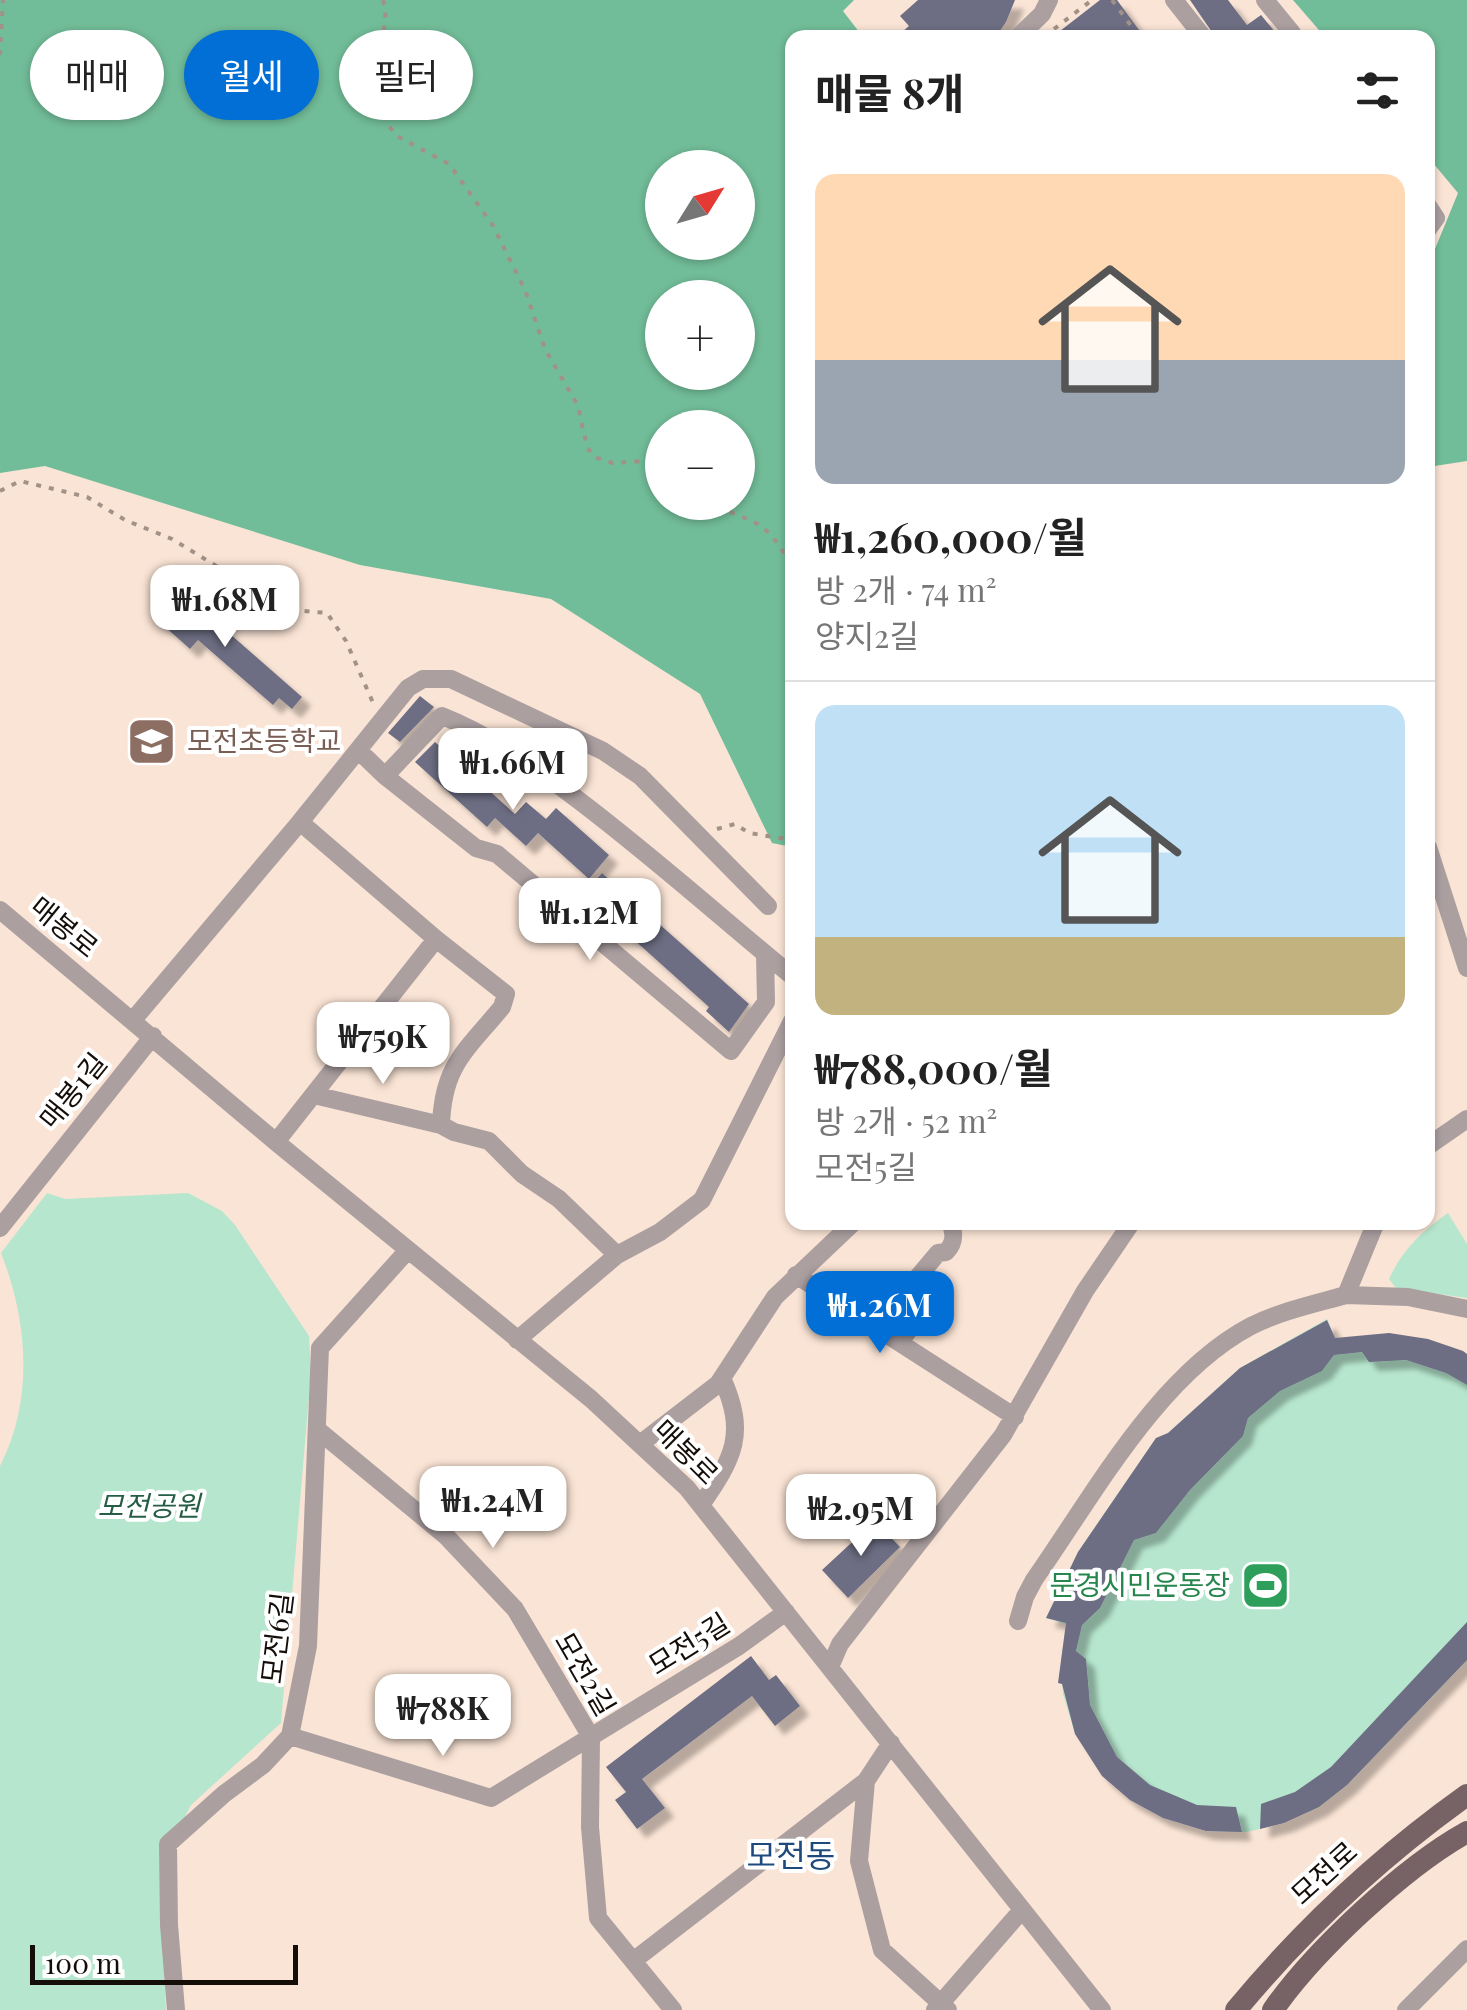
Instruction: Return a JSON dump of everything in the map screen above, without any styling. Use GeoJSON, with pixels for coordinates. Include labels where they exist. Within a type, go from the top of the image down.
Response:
{"type":"FeatureCollection","features":[{"type":"Feature","properties":{"kind":"main road","name":"모전로"},"geometry":{"type":"LineString","coordinates":[[1236,2010],[1284,1952],[1351,1886],[1467,1795]]}},
{"type":"Feature","properties":{"kind":"main road","name":"모전로"},"geometry":{"type":"LineString","coordinates":[[1273,2010],[1293,1981],[1359,1915],[1448,1842],[1467,1832]]}},
{"type":"Feature","properties":{"kind":"street"},"geometry":{"type":"LineString","coordinates":[[1025,30],[1042,14],[1049,0]]}},
{"type":"Feature","properties":{"kind":"street"},"geometry":{"type":"LineString","coordinates":[[1174,0],[1198,30]]}},
{"type":"Feature","properties":{"kind":"street"},"geometry":{"type":"LineString","coordinates":[[1265,0],[1289,30]]}},
{"type":"Feature","properties":{"kind":"street"},"geometry":{"type":"LineString","coordinates":[[133,1020],[408,688],[424,678],[450,679],[603,751],[640,776],[768,906]]}},
{"type":"Feature","properties":{"kind":"street"},"geometry":{"type":"LineString","coordinates":[[385,776],[442,716],[470,727],[530,764],[632,840],[785,970]]}},
{"type":"Feature","properties":{"kind":"street"},"geometry":{"type":"LineString","coordinates":[[358,750],[476,848],[498,854],[731,1052],[766,1002],[766,954]]}},
{"type":"Feature","properties":{"kind":"street"},"geometry":{"type":"LineString","coordinates":[[300,822],[436,939],[502,989],[507,999],[450,1072],[442,1104],[442,1125]]}},
{"type":"Feature","properties":{"kind":"street"},"geometry":{"type":"LineString","coordinates":[[1435,869],[1467,968]]}},
{"type":"Feature","properties":{"kind":"street","name":"매봉로"},"geometry":{"type":"LineString","coordinates":[[0,910],[591,1399],[687,1488],[1102,2010]]}},
{"type":"Feature","properties":{"kind":"street"},"geometry":{"type":"LineString","coordinates":[[276,1142],[436,939]]}},
{"type":"Feature","properties":{"kind":"street"},"geometry":{"type":"LineString","coordinates":[[517,1340],[617,1255],[660,1232],[702,1200],[785,1035]]}},
{"type":"Feature","properties":{"kind":"street","name":"매봉1길"},"geometry":{"type":"LineString","coordinates":[[0,1228],[153,1036]]}},
{"type":"Feature","properties":{"kind":"street"},"geometry":{"type":"LineString","coordinates":[[314,1095],[442,1125],[489,1141],[522,1174],[558,1198],[617,1255]]}},
{"type":"Feature","properties":{"kind":"street"},"geometry":{"type":"LineString","coordinates":[[1435,1141],[1467,1119]]}},
{"type":"Feature","properties":{"kind":"street"},"geometry":{"type":"LineString","coordinates":[[640,1444],[722,1378],[775,1297],[845,1230]]}},
{"type":"Feature","properties":{"kind":"street"},"geometry":{"type":"LineString","coordinates":[[900,1343],[918,1316],[912,1284],[938,1253],[951,1247],[952,1230]]}},
{"type":"Feature","properties":{"kind":"street"},"geometry":{"type":"LineString","coordinates":[[830,1667],[840,1644],[1015,1417],[1086,1290],[1127,1230]]}},
{"type":"Feature","properties":{"kind":"street"},"geometry":{"type":"LineString","coordinates":[[1346,1295],[1373,1230]]}},
{"type":"Feature","properties":{"kind":"street","name":"모전6길"},"geometry":{"type":"LineString","coordinates":[[290,1736],[308,1646],[320,1348],[408,1250]]}},
{"type":"Feature","properties":{"kind":"street"},"geometry":{"type":"LineString","coordinates":[[796,1275],[1015,1417]]}},
{"type":"Feature","properties":{"kind":"street"},"geometry":{"type":"LineString","coordinates":[[1018,1621],[1024,1597],[1034,1580],[1138,1431],[1182,1376],[1250,1327],[1288,1311],[1346,1295],[1408,1298],[1467,1309]]}},
{"type":"Feature","properties":{"kind":"street"},"geometry":{"type":"LineString","coordinates":[[701,1505],[725,1467],[736,1430],[734,1405],[722,1378]]}},
{"type":"Feature","properties":{"kind":"street","name":"모전2길"},"geometry":{"type":"LineString","coordinates":[[319,1431],[446,1536],[516,1609],[591,1738],[590,1826],[598,1918],[673,2010]]}},
{"type":"Feature","properties":{"kind":"street","name":"모전5길"},"geometry":{"type":"LineString","coordinates":[[290,1736],[491,1798],[739,1646],[786,1612]]}},
{"type":"Feature","properties":{"kind":"street"},"geometry":{"type":"LineString","coordinates":[[176,2010],[168,1844],[263,1765],[290,1736]]}},
{"type":"Feature","properties":{"kind":"street"},"geometry":{"type":"LineString","coordinates":[[632,1960],[866,1782],[890,1743]]}},
{"type":"Feature","properties":{"kind":"street"},"geometry":{"type":"LineString","coordinates":[[866,1782],[859,1860],[882,1950],[941,2008],[1022,1910]]}},
{"type":"Feature","properties":{"kind":"street"},"geometry":{"type":"LineString","coordinates":[[1406,2010],[1467,1949]]}},
{"type":"Feature","properties":{"kind":"path"},"geometry":{"type":"LineString","coordinates":[[0,54],[3,0]]}},
{"type":"Feature","properties":{"kind":"path"},"geometry":{"type":"LineString","coordinates":[[383,0],[385,24],[378,85],[388,125],[406,142],[448,164],[492,224],[525,290],[545,349],[578,406],[587,447],[594,457],[613,463],[645,461]]}},
{"type":"Feature","properties":{"kind":"path"},"geometry":{"type":"LineString","coordinates":[[1053,30],[1092,0]]}},
{"type":"Feature","properties":{"kind":"path"},"geometry":{"type":"LineString","coordinates":[[1112,0],[1136,30]]}},
{"type":"Feature","properties":{"kind":"path"},"geometry":{"type":"LineString","coordinates":[[0,491],[20,481],[87,497],[125,520],[172,539],[277,602],[327,613],[346,641],[370,700],[377,708],[392,707]]}},
{"type":"Feature","properties":{"kind":"path"},"geometry":{"type":"LineString","coordinates":[[752,520],[779,542],[785,553]]}},
{"type":"Feature","properties":{"kind":"path"},"geometry":{"type":"LineString","coordinates":[[693,830],[716,830],[735,824],[748,832],[785,839]]}},
{"type":"Feature","properties":{"kind":"green space"},"geometry":{"type":"Polygon","coordinates":[[[0,0],[854,0],[843,11],[858,30],[785,30],[785,846],[772,843],[700,694],[551,599],[360,565],[45,466],[0,473],[0,0]]]}},
{"type":"Feature","properties":{"kind":"green space"},"geometry":{"type":"Polygon","coordinates":[[[1293,0],[1467,0],[1467,461],[1435,466],[1435,249],[1458,193],[1435,165],[1435,30],[1319,30],[1293,0]]]}},
{"type":"Feature","properties":{"kind":"green space","name":"모전공원"},"geometry":{"type":"Polygon","coordinates":[[[47,1193],[65,1199],[188,1193],[222,1211],[309,1336],[311,1373],[281,1723],[191,1805],[173,1841],[163,1950],[166,2010],[0,2010],[0,1466],[18,1414],[23,1360],[17,1306],[1,1253],[47,1193]]]}},
{"type":"Feature","properties":{"kind":"green space"},"geometry":{"type":"Polygon","coordinates":[[[1448,1213],[1467,1244],[1467,1298],[1396,1288],[1389,1279],[1407,1250],[1426,1230],[1435,1230],[1435,1223],[1448,1213]]]}},
{"type":"Feature","properties":{"kind":"green space","name":"문경시민운동장"},"geometry":{"type":"Polygon","coordinates":[[[1327,1319],[1335,1338],[1467,1354],[1467,1660],[1347,1785],[1319,1807],[1283,1823],[1247,1832],[1206,1831],[1075,1734],[1063,1694],[1061,1661],[1066,1624],[1046,1618],[1078,1552],[1156,1438],[1168,1433],[1240,1368],[1327,1319]]]}},
{"type":"Feature","properties":{"kind":"building"},"geometry":{"type":"Polygon","coordinates":[[[918,0],[1015,0],[1000,30],[904,30],[909,26],[900,16],[918,0]]]}},
{"type":"Feature","properties":{"kind":"building"},"geometry":{"type":"Polygon","coordinates":[[[1100,0],[1117,0],[1139,30],[1061,30],[1100,0]]]}},
{"type":"Feature","properties":{"kind":"building"},"geometry":{"type":"Polygon","coordinates":[[[1190,0],[1228,0],[1247,25],[1261,15],[1273,30],[1211,30],[1190,0]]]}},
{"type":"Feature","properties":{"kind":"building"},"geometry":{"type":"Polygon","coordinates":[[[173,594],[209,625],[214,620],[302,697],[292,709],[279,698],[273,705],[198,640],[190,649],[153,616],[173,594]]]}},
{"type":"Feature","properties":{"kind":"building"},"geometry":{"type":"Polygon","coordinates":[[[420,696],[434,707],[400,742],[388,733],[420,696]]]}},
{"type":"Feature","properties":{"kind":"building"},"geometry":{"type":"Polygon","coordinates":[[[435,742],[515,814],[526,802],[546,819],[556,808],[609,855],[589,879],[538,833],[526,846],[495,818],[487,827],[415,762],[435,742]]]}},
{"type":"Feature","properties":{"kind":"building"},"geometry":{"type":"Polygon","coordinates":[[[602,873],[749,1004],[729,1032],[706,1011],[709,1007],[583,894],[602,873]]]}},
{"type":"Feature","properties":{"kind":"building"},"geometry":{"type":"Polygon","coordinates":[[[1327,1320],[1335,1338],[1389,1333],[1428,1339],[1463,1351],[1467,1354],[1467,1385],[1446,1373],[1406,1360],[1369,1362],[1362,1352],[1334,1355],[1322,1371],[1280,1391],[1248,1418],[1243,1436],[1190,1490],[1156,1533],[1134,1540],[1100,1608],[1082,1625],[1076,1651],[1086,1659],[1090,1705],[1117,1757],[1150,1785],[1197,1805],[1236,1807],[1242,1832],[1206,1831],[1163,1818],[1130,1800],[1102,1776],[1075,1734],[1062,1684],[1058,1683],[1066,1623],[1046,1618],[1078,1552],[1156,1438],[1168,1433],[1240,1368],[1327,1320]]]}},
{"type":"Feature","properties":{"kind":"building"},"geometry":{"type":"Polygon","coordinates":[[[875,1521],[900,1547],[848,1598],[822,1570],[875,1521]]]}},
{"type":"Feature","properties":{"kind":"building"},"geometry":{"type":"Polygon","coordinates":[[[1467,1622],[1467,1660],[1347,1785],[1319,1807],[1260,1829],[1261,1804],[1295,1792],[1331,1767],[1467,1622]]]}},
{"type":"Feature","properties":{"kind":"building"},"geometry":{"type":"Polygon","coordinates":[[[751,1656],[769,1680],[776,1675],[800,1706],[775,1726],[752,1696],[642,1779],[665,1808],[637,1829],[615,1800],[626,1792],[606,1767],[751,1656]]]}},
{"type":"Feature","properties":{"kind":"place","name":"모전초등학교"},"geometry":{"type":"Point","coordinates":[152,741]}},
{"type":"Feature","properties":{"kind":"place","name":"문경시민운동장"},"geometry":{"type":"Point","coordinates":[1265,1585]}},
{"type":"Feature","properties":{"kind":"district","name":"모전동"},"geometry":{"type":"Point","coordinates":[791,1856]}}]}
